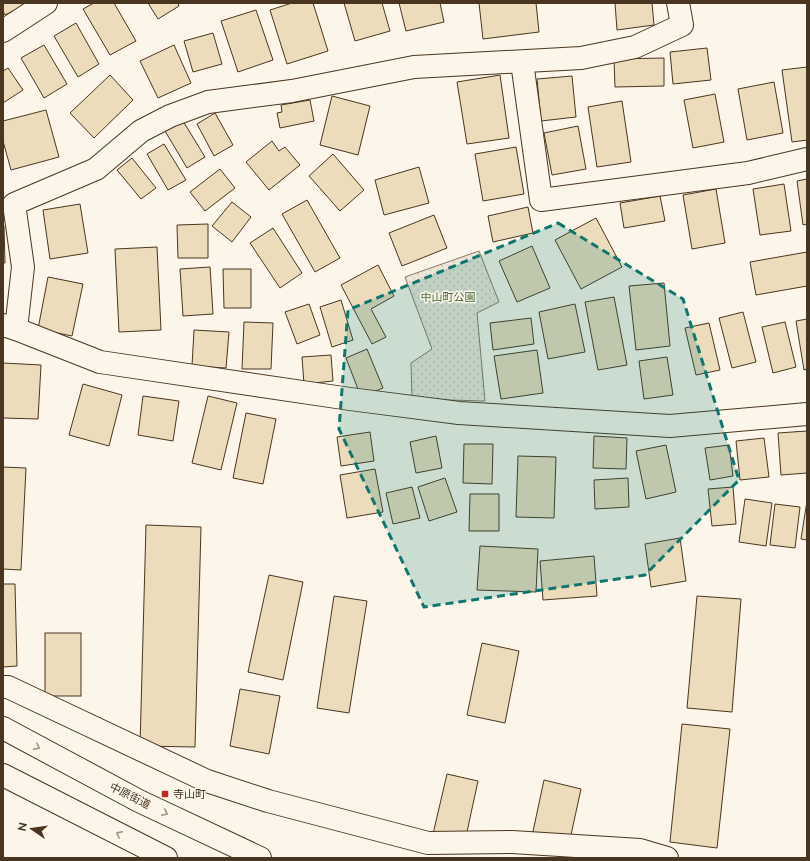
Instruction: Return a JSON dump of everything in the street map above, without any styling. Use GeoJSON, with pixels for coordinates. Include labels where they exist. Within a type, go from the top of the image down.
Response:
{"type":"FeatureCollection","features":[{"type":"Feature","properties":{"kind":"street"},"geometry":{"type":"LineString","coordinates":[[3,31],[46,3]]}},
{"type":"Feature","properties":{"kind":"street"},"geometry":{"type":"LineString","coordinates":[[678,3],[682,25],[635,47],[581,58],[414,67],[292,91],[208,102],[170,116],[141,131],[96,169],[14,204],[23,268],[10,327],[100,362],[350,399],[459,413],[670,426],[807,414]]}},
{"type":"Feature","properties":{"kind":"street"},"geometry":{"type":"LineString","coordinates":[[522,62],[542,200],[748,173],[807,158]]}},
{"type":"Feature","properties":{"kind":"street"},"geometry":{"type":"LineString","coordinates":[[3,687],[8,687],[15,690],[207,781],[268,801],[428,843],[512,842],[640,850],[667,858]]}},
{"type":"Feature","properties":{"kind":"street","name":"中原街道"},"geometry":{"type":"LineString","coordinates":[[3,728],[139,800],[260,858]]}},
{"type":"Feature","properties":{"kind":"street"},"geometry":{"type":"LineString","coordinates":[[3,775],[166,858]]}},
{"type":"Feature","properties":{"kind":"highlighted area"},"geometry":{"type":"Polygon","coordinates":[[[558,223],[683,299],[739,480],[645,575],[424,607],[339,429],[348,310],[558,223]]]}},
{"type":"Feature","properties":{"kind":"green space","name":"中山町公園"},"geometry":{"type":"Polygon","coordinates":[[[479,251],[499,302],[477,313],[485,401],[412,399],[411,363],[432,349],[405,277],[479,251]]]}},
{"type":"Feature","properties":{"kind":"building"},"geometry":{"type":"Polygon","coordinates":[[[3,3],[29,3],[5,15],[3,11],[3,3]]]}},
{"type":"Feature","properties":{"kind":"building"},"geometry":{"type":"Polygon","coordinates":[[[94,3],[114,3],[136,41],[110,55],[83,9],[94,3]]]}},
{"type":"Feature","properties":{"kind":"building"},"geometry":{"type":"Polygon","coordinates":[[[148,3],[178,3],[179,6],[158,19],[148,3]]]}},
{"type":"Feature","properties":{"kind":"building"},"geometry":{"type":"Polygon","coordinates":[[[292,3],[313,3],[328,51],[287,64],[270,10],[292,3]]]}},
{"type":"Feature","properties":{"kind":"building"},"geometry":{"type":"Polygon","coordinates":[[[344,3],[382,3],[390,31],[355,41],[344,3]]]}},
{"type":"Feature","properties":{"kind":"building"},"geometry":{"type":"Polygon","coordinates":[[[399,3],[440,3],[444,22],[406,31],[399,3]]]}},
{"type":"Feature","properties":{"kind":"building"},"geometry":{"type":"Polygon","coordinates":[[[479,3],[536,3],[539,32],[483,39],[479,3]]]}},
{"type":"Feature","properties":{"kind":"building"},"geometry":{"type":"Polygon","coordinates":[[[615,3],[652,3],[654,25],[617,30],[615,3]]]}},
{"type":"Feature","properties":{"kind":"building"},"geometry":{"type":"Polygon","coordinates":[[[256,10],[273,60],[238,72],[221,21],[256,10]]]}},
{"type":"Feature","properties":{"kind":"building"},"geometry":{"type":"Polygon","coordinates":[[[76,23],[99,64],[78,77],[54,36],[76,23]]]}},
{"type":"Feature","properties":{"kind":"building"},"geometry":{"type":"Polygon","coordinates":[[[213,33],[222,64],[193,72],[184,41],[213,33]]]}},
{"type":"Feature","properties":{"kind":"building"},"geometry":{"type":"Polygon","coordinates":[[[44,45],[67,84],[44,98],[21,58],[44,45]]]}},
{"type":"Feature","properties":{"kind":"building"},"geometry":{"type":"Polygon","coordinates":[[[174,45],[191,83],[158,98],[140,61],[174,45]]]}},
{"type":"Feature","properties":{"kind":"building"},"geometry":{"type":"Polygon","coordinates":[[[707,48],[711,80],[673,84],[670,52],[707,48]]]}},
{"type":"Feature","properties":{"kind":"building"},"geometry":{"type":"Polygon","coordinates":[[[664,58],[664,86],[615,87],[614,59],[664,58]]]}},
{"type":"Feature","properties":{"kind":"building"},"geometry":{"type":"Polygon","coordinates":[[[807,67],[807,140],[792,142],[782,70],[807,67]]]}},
{"type":"Feature","properties":{"kind":"building"},"geometry":{"type":"Polygon","coordinates":[[[8,68],[23,90],[3,103],[3,71],[8,68]]]}},
{"type":"Feature","properties":{"kind":"building"},"geometry":{"type":"Polygon","coordinates":[[[110,75],[133,100],[94,138],[70,113],[110,75]]]}},
{"type":"Feature","properties":{"kind":"building"},"geometry":{"type":"Polygon","coordinates":[[[500,75],[509,138],[467,144],[457,82],[500,75]]]}},
{"type":"Feature","properties":{"kind":"building"},"geometry":{"type":"Polygon","coordinates":[[[572,76],[576,117],[541,121],[537,79],[572,76]]]}},
{"type":"Feature","properties":{"kind":"building"},"geometry":{"type":"Polygon","coordinates":[[[774,82],[783,133],[747,140],[738,89],[774,82]]]}},
{"type":"Feature","properties":{"kind":"building"},"geometry":{"type":"Polygon","coordinates":[[[715,94],[724,142],[693,148],[684,100],[715,94]]]}},
{"type":"Feature","properties":{"kind":"building"},"geometry":{"type":"Polygon","coordinates":[[[332,96],[370,106],[358,155],[320,145],[332,96]]]}},
{"type":"Feature","properties":{"kind":"building"},"geometry":{"type":"Polygon","coordinates":[[[310,100],[314,121],[280,128],[277,113],[282,112],[281,105],[310,100]]]}},
{"type":"Feature","properties":{"kind":"building"},"geometry":{"type":"Polygon","coordinates":[[[622,101],[631,162],[597,167],[588,107],[622,101]]]}},
{"type":"Feature","properties":{"kind":"building"},"geometry":{"type":"Polygon","coordinates":[[[46,110],[59,157],[11,170],[3,141],[3,121],[46,110]]]}},
{"type":"Feature","properties":{"kind":"building"},"geometry":{"type":"Polygon","coordinates":[[[215,113],[233,145],[214,156],[197,124],[215,113]]]}},
{"type":"Feature","properties":{"kind":"building"},"geometry":{"type":"Polygon","coordinates":[[[183,121],[205,157],[187,168],[165,131],[183,121]]]}},
{"type":"Feature","properties":{"kind":"building"},"geometry":{"type":"Polygon","coordinates":[[[578,126],[586,169],[552,175],[544,133],[578,126]]]}},
{"type":"Feature","properties":{"kind":"building"},"geometry":{"type":"Polygon","coordinates":[[[272,141],[279,151],[285,147],[300,165],[269,190],[246,162],[272,141]]]}},
{"type":"Feature","properties":{"kind":"building"},"geometry":{"type":"Polygon","coordinates":[[[164,144],[186,180],[168,190],[147,154],[164,144]]]}},
{"type":"Feature","properties":{"kind":"building"},"geometry":{"type":"Polygon","coordinates":[[[516,147],[524,194],[483,201],[475,154],[516,147]]]}},
{"type":"Feature","properties":{"kind":"building"},"geometry":{"type":"Polygon","coordinates":[[[333,154],[364,190],[340,211],[309,176],[333,154]]]}},
{"type":"Feature","properties":{"kind":"building"},"geometry":{"type":"Polygon","coordinates":[[[132,158],[156,188],[141,199],[117,170],[132,158]]]}},
{"type":"Feature","properties":{"kind":"building"},"geometry":{"type":"Polygon","coordinates":[[[419,167],[429,203],[384,215],[375,180],[419,167]]]}},
{"type":"Feature","properties":{"kind":"building"},"geometry":{"type":"Polygon","coordinates":[[[220,169],[235,188],[205,211],[190,192],[220,169]]]}},
{"type":"Feature","properties":{"kind":"building"},"geometry":{"type":"Polygon","coordinates":[[[807,179],[807,224],[803,225],[797,181],[807,179]]]}},
{"type":"Feature","properties":{"kind":"building"},"geometry":{"type":"Polygon","coordinates":[[[784,184],[791,231],[760,235],[753,189],[784,184]]]}},
{"type":"Feature","properties":{"kind":"building"},"geometry":{"type":"Polygon","coordinates":[[[716,189],[725,243],[692,249],[683,195],[716,189]]]}},
{"type":"Feature","properties":{"kind":"building"},"geometry":{"type":"Polygon","coordinates":[[[660,196],[665,221],[624,228],[620,203],[660,196]]]}},
{"type":"Feature","properties":{"kind":"building"},"geometry":{"type":"Polygon","coordinates":[[[307,200],[340,258],[315,272],[282,214],[307,200]]]}},
{"type":"Feature","properties":{"kind":"building"},"geometry":{"type":"Polygon","coordinates":[[[232,202],[251,217],[232,242],[212,226],[232,202]]]}},
{"type":"Feature","properties":{"kind":"building"},"geometry":{"type":"Polygon","coordinates":[[[80,204],[88,253],[50,259],[43,210],[80,204]]]}},
{"type":"Feature","properties":{"kind":"building"},"geometry":{"type":"Polygon","coordinates":[[[528,207],[533,233],[493,242],[488,216],[528,207]]]}},
{"type":"Feature","properties":{"kind":"building"},"geometry":{"type":"Polygon","coordinates":[[[434,215],[447,248],[402,266],[389,233],[434,215]]]}},
{"type":"Feature","properties":{"kind":"building"},"geometry":{"type":"Polygon","coordinates":[[[596,218],[622,267],[581,289],[555,240],[596,218]]]}},
{"type":"Feature","properties":{"kind":"building"},"geometry":{"type":"Polygon","coordinates":[[[208,224],[208,258],[178,258],[177,225],[208,224]]]}},
{"type":"Feature","properties":{"kind":"building"},"geometry":{"type":"Polygon","coordinates":[[[4,226],[5,263],[3,263],[4,226]]]}},
{"type":"Feature","properties":{"kind":"building"},"geometry":{"type":"Polygon","coordinates":[[[273,228],[302,273],[280,288],[250,243],[273,228]]]}},
{"type":"Feature","properties":{"kind":"building"},"geometry":{"type":"Polygon","coordinates":[[[532,246],[550,288],[517,302],[499,261],[532,246]]]}},
{"type":"Feature","properties":{"kind":"building"},"geometry":{"type":"Polygon","coordinates":[[[157,247],[161,330],[119,332],[115,249],[157,247]]]}},
{"type":"Feature","properties":{"kind":"building"},"geometry":{"type":"Polygon","coordinates":[[[807,252],[807,286],[756,295],[750,262],[807,252]]]}},
{"type":"Feature","properties":{"kind":"building"},"geometry":{"type":"Polygon","coordinates":[[[378,265],[394,296],[371,309],[386,337],[372,344],[341,285],[378,265]]]}},
{"type":"Feature","properties":{"kind":"building"},"geometry":{"type":"Polygon","coordinates":[[[210,267],[213,314],[183,316],[180,269],[210,267]]]}},
{"type":"Feature","properties":{"kind":"building"},"geometry":{"type":"Polygon","coordinates":[[[223,269],[251,269],[251,308],[224,308],[223,269]]]}},
{"type":"Feature","properties":{"kind":"building"},"geometry":{"type":"Polygon","coordinates":[[[48,277],[83,284],[72,336],[38,329],[48,277]]]}},
{"type":"Feature","properties":{"kind":"building"},"geometry":{"type":"Polygon","coordinates":[[[664,283],[670,346],[636,350],[629,286],[664,283]]]}},
{"type":"Feature","properties":{"kind":"building"},"geometry":{"type":"Polygon","coordinates":[[[614,297],[627,365],[598,370],[585,302],[614,297]]]}},
{"type":"Feature","properties":{"kind":"building"},"geometry":{"type":"Polygon","coordinates":[[[341,300],[353,340],[332,347],[320,307],[341,300]]]}},
{"type":"Feature","properties":{"kind":"building"},"geometry":{"type":"Polygon","coordinates":[[[309,304],[320,335],[297,344],[285,312],[309,304]]]}},
{"type":"Feature","properties":{"kind":"building"},"geometry":{"type":"Polygon","coordinates":[[[575,304],[585,352],[548,359],[539,312],[575,304]]]}},
{"type":"Feature","properties":{"kind":"building"},"geometry":{"type":"Polygon","coordinates":[[[743,312],[756,362],[732,368],[719,318],[743,312]]]}},
{"type":"Feature","properties":{"kind":"building"},"geometry":{"type":"Polygon","coordinates":[[[531,318],[534,344],[493,350],[490,323],[531,318]]]}},
{"type":"Feature","properties":{"kind":"building"},"geometry":{"type":"Polygon","coordinates":[[[807,319],[807,369],[804,370],[796,321],[807,319]]]}},
{"type":"Feature","properties":{"kind":"building"},"geometry":{"type":"Polygon","coordinates":[[[244,322],[273,323],[271,369],[242,369],[244,322]]]}},
{"type":"Feature","properties":{"kind":"building"},"geometry":{"type":"Polygon","coordinates":[[[785,322],[796,367],[773,373],[762,327],[785,322]]]}},
{"type":"Feature","properties":{"kind":"building"},"geometry":{"type":"Polygon","coordinates":[[[709,323],[720,370],[696,375],[685,328],[709,323]]]}},
{"type":"Feature","properties":{"kind":"building"},"geometry":{"type":"Polygon","coordinates":[[[194,330],[229,332],[226,368],[192,366],[194,330]]]}},
{"type":"Feature","properties":{"kind":"building"},"geometry":{"type":"Polygon","coordinates":[[[367,349],[383,388],[361,397],[346,358],[367,349]]]}},
{"type":"Feature","properties":{"kind":"building"},"geometry":{"type":"Polygon","coordinates":[[[537,350],[543,393],[501,399],[494,356],[537,350]]]}},
{"type":"Feature","properties":{"kind":"building"},"geometry":{"type":"Polygon","coordinates":[[[331,355],[333,381],[304,384],[302,357],[331,355]]]}},
{"type":"Feature","properties":{"kind":"building"},"geometry":{"type":"Polygon","coordinates":[[[667,357],[673,395],[644,399],[639,361],[667,357]]]}},
{"type":"Feature","properties":{"kind":"building"},"geometry":{"type":"Polygon","coordinates":[[[3,363],[41,365],[38,419],[3,418],[3,363]]]}},
{"type":"Feature","properties":{"kind":"building"},"geometry":{"type":"Polygon","coordinates":[[[83,384],[122,395],[109,446],[69,435],[83,384]]]}},
{"type":"Feature","properties":{"kind":"building"},"geometry":{"type":"Polygon","coordinates":[[[143,396],[179,401],[173,441],[138,435],[143,396]]]}},
{"type":"Feature","properties":{"kind":"building"},"geometry":{"type":"Polygon","coordinates":[[[208,396],[237,403],[221,470],[192,463],[208,396]]]}},
{"type":"Feature","properties":{"kind":"building"},"geometry":{"type":"Polygon","coordinates":[[[246,413],[276,419],[263,484],[233,478],[246,413]]]}},
{"type":"Feature","properties":{"kind":"building"},"geometry":{"type":"Polygon","coordinates":[[[807,431],[807,473],[781,475],[778,433],[807,431]]]}},
{"type":"Feature","properties":{"kind":"building"},"geometry":{"type":"Polygon","coordinates":[[[370,432],[374,461],[341,466],[337,437],[370,432]]]}},
{"type":"Feature","properties":{"kind":"building"},"geometry":{"type":"Polygon","coordinates":[[[436,436],[442,468],[416,473],[410,442],[436,436]]]}},
{"type":"Feature","properties":{"kind":"building"},"geometry":{"type":"Polygon","coordinates":[[[594,436],[627,438],[626,469],[593,468],[594,436]]]}},
{"type":"Feature","properties":{"kind":"building"},"geometry":{"type":"Polygon","coordinates":[[[764,438],[769,477],[740,480],[736,441],[764,438]]]}},
{"type":"Feature","properties":{"kind":"building"},"geometry":{"type":"Polygon","coordinates":[[[464,444],[493,444],[492,484],[463,483],[464,444]]]}},
{"type":"Feature","properties":{"kind":"building"},"geometry":{"type":"Polygon","coordinates":[[[666,445],[676,492],[646,499],[636,451],[666,445]]]}},
{"type":"Feature","properties":{"kind":"building"},"geometry":{"type":"Polygon","coordinates":[[[729,445],[733,476],[710,480],[705,448],[729,445]]]}},
{"type":"Feature","properties":{"kind":"building"},"geometry":{"type":"Polygon","coordinates":[[[518,456],[556,457],[554,518],[516,517],[518,456]]]}},
{"type":"Feature","properties":{"kind":"building"},"geometry":{"type":"Polygon","coordinates":[[[3,467],[26,468],[21,570],[3,569],[3,467]]]}},
{"type":"Feature","properties":{"kind":"building"},"geometry":{"type":"Polygon","coordinates":[[[375,469],[383,512],[347,518],[340,475],[375,469]]]}},
{"type":"Feature","properties":{"kind":"building"},"geometry":{"type":"Polygon","coordinates":[[[445,478],[457,512],[429,521],[418,487],[445,478]]]}},
{"type":"Feature","properties":{"kind":"building"},"geometry":{"type":"Polygon","coordinates":[[[628,478],[629,507],[595,509],[594,480],[628,478]]]}},
{"type":"Feature","properties":{"kind":"building"},"geometry":{"type":"Polygon","coordinates":[[[412,487],[420,518],[393,524],[386,493],[412,487]]]}},
{"type":"Feature","properties":{"kind":"building"},"geometry":{"type":"Polygon","coordinates":[[[733,487],[736,524],[712,526],[708,489],[733,487]]]}},
{"type":"Feature","properties":{"kind":"building"},"geometry":{"type":"Polygon","coordinates":[[[470,494],[499,494],[499,531],[469,531],[470,494]]]}},
{"type":"Feature","properties":{"kind":"building"},"geometry":{"type":"Polygon","coordinates":[[[745,499],[772,503],[766,546],[739,542],[745,499]]]}},
{"type":"Feature","properties":{"kind":"building"},"geometry":{"type":"Polygon","coordinates":[[[807,501],[807,540],[801,539],[807,501]]]}},
{"type":"Feature","properties":{"kind":"building"},"geometry":{"type":"Polygon","coordinates":[[[775,504],[800,507],[795,548],[770,545],[775,504]]]}},
{"type":"Feature","properties":{"kind":"building"},"geometry":{"type":"Polygon","coordinates":[[[146,525],[201,527],[195,747],[140,746],[146,525]]]}},
{"type":"Feature","properties":{"kind":"building"},"geometry":{"type":"Polygon","coordinates":[[[680,538],[686,581],[651,587],[645,544],[680,538]]]}},
{"type":"Feature","properties":{"kind":"building"},"geometry":{"type":"Polygon","coordinates":[[[480,546],[538,549],[536,592],[477,590],[480,546]]]}},
{"type":"Feature","properties":{"kind":"building"},"geometry":{"type":"Polygon","coordinates":[[[594,556],[597,596],[543,600],[540,561],[594,556]]]}},
{"type":"Feature","properties":{"kind":"building"},"geometry":{"type":"Polygon","coordinates":[[[269,575],[303,582],[283,680],[248,672],[269,575]]]}},
{"type":"Feature","properties":{"kind":"building"},"geometry":{"type":"Polygon","coordinates":[[[3,584],[15,584],[17,666],[3,667],[3,584]]]}},
{"type":"Feature","properties":{"kind":"building"},"geometry":{"type":"Polygon","coordinates":[[[334,596],[367,601],[349,713],[317,708],[334,596]]]}},
{"type":"Feature","properties":{"kind":"building"},"geometry":{"type":"Polygon","coordinates":[[[697,596],[741,599],[732,712],[687,708],[697,596]]]}},
{"type":"Feature","properties":{"kind":"building"},"geometry":{"type":"Polygon","coordinates":[[[45,633],[81,633],[81,696],[45,696],[45,633]]]}},
{"type":"Feature","properties":{"kind":"building"},"geometry":{"type":"Polygon","coordinates":[[[482,643],[519,651],[505,723],[467,715],[482,643]]]}},
{"type":"Feature","properties":{"kind":"building"},"geometry":{"type":"Polygon","coordinates":[[[240,689],[280,696],[269,754],[230,746],[240,689]]]}},
{"type":"Feature","properties":{"kind":"building"},"geometry":{"type":"Polygon","coordinates":[[[682,724],[730,729],[717,848],[670,842],[682,724]]]}},
{"type":"Feature","properties":{"kind":"building"},"geometry":{"type":"Polygon","coordinates":[[[447,774],[478,781],[465,841],[433,834],[447,774]]]}},
{"type":"Feature","properties":{"kind":"building"},"geometry":{"type":"Polygon","coordinates":[[[544,780],[581,789],[569,844],[532,836],[544,780]]]}},
{"type":"Feature","properties":{"kind":"place","name":"寺山町"},"geometry":{"type":"Point","coordinates":[165,794]}}]}
